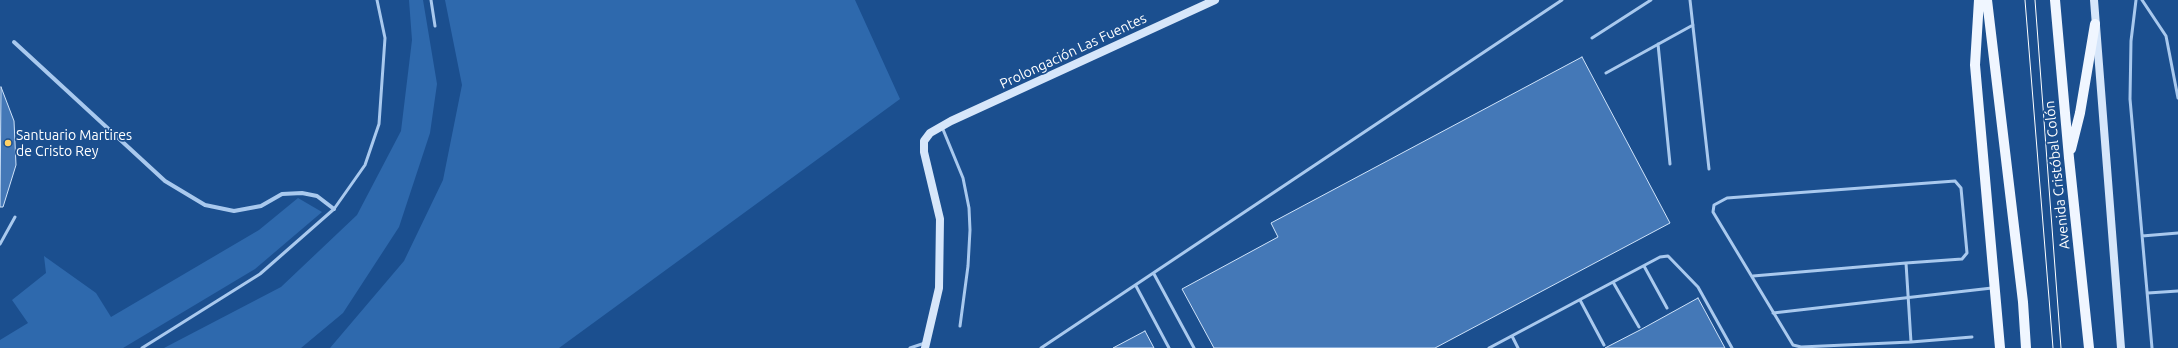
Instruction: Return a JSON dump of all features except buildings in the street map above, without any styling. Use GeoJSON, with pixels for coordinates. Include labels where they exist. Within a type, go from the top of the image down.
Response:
{"type":"FeatureCollection","features":[{"type":"Feature","properties":{"kind":"main road"},"geometry":{"type":"LineString","coordinates":[[1979,0],[1975,65],[1996,287],[2000,348]]}},
{"type":"Feature","properties":{"kind":"main road"},"geometry":{"type":"LineString","coordinates":[[1987,0],[2023,302],[2026,348]]}},
{"type":"Feature","properties":{"kind":"main road","name":"Avenida Cristóbal Colón"},"geometry":{"type":"LineString","coordinates":[[2055,0],[2069,158],[2089,348]]}},
{"type":"Feature","properties":{"kind":"main road"},"geometry":{"type":"LineString","coordinates":[[2069,158],[2080,113],[2095,24]]}},
{"type":"Feature","properties":{"kind":"street","name":"Prolongación Las Fuentes"},"geometry":{"type":"LineString","coordinates":[[926,345],[939,288],[940,219],[924,152],[924,140],[930,133],[942,126],[1215,0]]}},
{"type":"Feature","properties":{"kind":"street"},"geometry":{"type":"LineString","coordinates":[[2094,0],[2121,348]]}},
{"type":"Feature","properties":{"kind":"street"},"geometry":{"type":"LineString","coordinates":[[14,42],[165,181],[204,205],[234,211],[261,206],[282,194],[302,193],[317,196],[334,209]]}},
{"type":"Feature","properties":{"kind":"lane"},"geometry":{"type":"LineString","coordinates":[[142,348],[260,274],[334,209],[365,165],[378,124],[385,38],[377,0]]}},
{"type":"Feature","properties":{"kind":"lane"},"geometry":{"type":"LineString","coordinates":[[430,0],[435,26]]}},
{"type":"Feature","properties":{"kind":"lane"},"geometry":{"type":"LineString","coordinates":[[1041,348],[1154,274],[1562,0]]}},
{"type":"Feature","properties":{"kind":"lane"},"geometry":{"type":"LineString","coordinates":[[1592,38],[1651,0]]}},
{"type":"Feature","properties":{"kind":"lane"},"geometry":{"type":"LineString","coordinates":[[1690,0],[1709,169]]}},
{"type":"Feature","properties":{"kind":"lane"},"geometry":{"type":"LineString","coordinates":[[2136,0],[2131,41],[2130,99],[2152,348]]}},
{"type":"Feature","properties":{"kind":"lane"},"geometry":{"type":"LineString","coordinates":[[2142,0],[2166,36],[2178,98]]}},
{"type":"Feature","properties":{"kind":"lane"},"geometry":{"type":"LineString","coordinates":[[1606,73],[1693,25]]}},
{"type":"Feature","properties":{"kind":"lane"},"geometry":{"type":"LineString","coordinates":[[1658,44],[1670,164]]}},
{"type":"Feature","properties":{"kind":"lane"},"geometry":{"type":"LineString","coordinates":[[942,126],[963,178],[969,208],[970,230],[968,266],[960,326]]}},
{"type":"Feature","properties":{"kind":"lane"},"geometry":{"type":"LineString","coordinates":[[1752,276],[1962,259],[1966,255],[1961,188],[1958,183],[1952,181],[1720,200],[1714,206],[1713,212],[1752,276],[1789,342],[1797,347],[1912,342],[1972,337]]}},
{"type":"Feature","properties":{"kind":"lane"},"geometry":{"type":"LineString","coordinates":[[0,244],[15,217]]}},
{"type":"Feature","properties":{"kind":"lane"},"geometry":{"type":"LineString","coordinates":[[2142,236],[2178,233]]}},
{"type":"Feature","properties":{"kind":"lane"},"geometry":{"type":"LineString","coordinates":[[1489,348],[1660,257],[1668,256],[1674,260],[1705,297],[1732,348]]}},
{"type":"Feature","properties":{"kind":"lane"},"geometry":{"type":"LineString","coordinates":[[1906,263],[1912,342]]}},
{"type":"Feature","properties":{"kind":"lane"},"geometry":{"type":"LineString","coordinates":[[1644,266],[1667,308]]}},
{"type":"Feature","properties":{"kind":"lane"},"geometry":{"type":"LineString","coordinates":[[1154,274],[1194,348]]}},
{"type":"Feature","properties":{"kind":"lane"},"geometry":{"type":"LineString","coordinates":[[1613,282],[1638,327]]}},
{"type":"Feature","properties":{"kind":"lane"},"geometry":{"type":"LineString","coordinates":[[1136,286],[1169,348]]}},
{"type":"Feature","properties":{"kind":"lane"},"geometry":{"type":"LineString","coordinates":[[1773,313],[1908,296],[1996,287]]}},
{"type":"Feature","properties":{"kind":"lane"},"geometry":{"type":"LineString","coordinates":[[2148,293],[2178,292]]}},
{"type":"Feature","properties":{"kind":"lane"},"geometry":{"type":"LineString","coordinates":[[1580,300],[1604,345]]}},
{"type":"Feature","properties":{"kind":"lane"},"geometry":{"type":"LineString","coordinates":[[1512,336],[1518,348]]}},
{"type":"Feature","properties":{"kind":"lane"},"geometry":{"type":"LineString","coordinates":[[910,348],[926,345]]}},
{"type":"Feature","properties":{"kind":"shaded area"},"geometry":{"type":"Polygon","coordinates":[[[409,0],[423,0],[437,84],[430,133],[399,227],[343,313],[301,348],[164,348],[281,287],[357,215],[401,131],[412,40],[409,0]]]}},
{"type":"Feature","properties":{"kind":"shaded area"},"geometry":{"type":"Polygon","coordinates":[[[445,0],[855,0],[900,99],[559,348],[330,348],[404,261],[443,180],[462,85],[445,0]]]}},
{"type":"Feature","properties":{"kind":"shaded area"},"geometry":{"type":"Polygon","coordinates":[[[298,198],[322,212],[255,269],[123,348],[0,348],[0,340],[28,323],[12,300],[46,273],[44,256],[96,293],[111,317],[259,230],[298,198]]]}},
{"type":"Feature","properties":{"kind":"tram line"},"geometry":{"type":"LineString","coordinates":[[2025,0],[2053,348]]}},
{"type":"Feature","properties":{"kind":"tram line"},"geometry":{"type":"LineString","coordinates":[[2035,0],[2061,348]]}},
{"type":"Feature","properties":{"kind":"place","name":"Santuario Martires de Cristo Rey"},"geometry":{"type":"Point","coordinates":[8,143]}}]}
